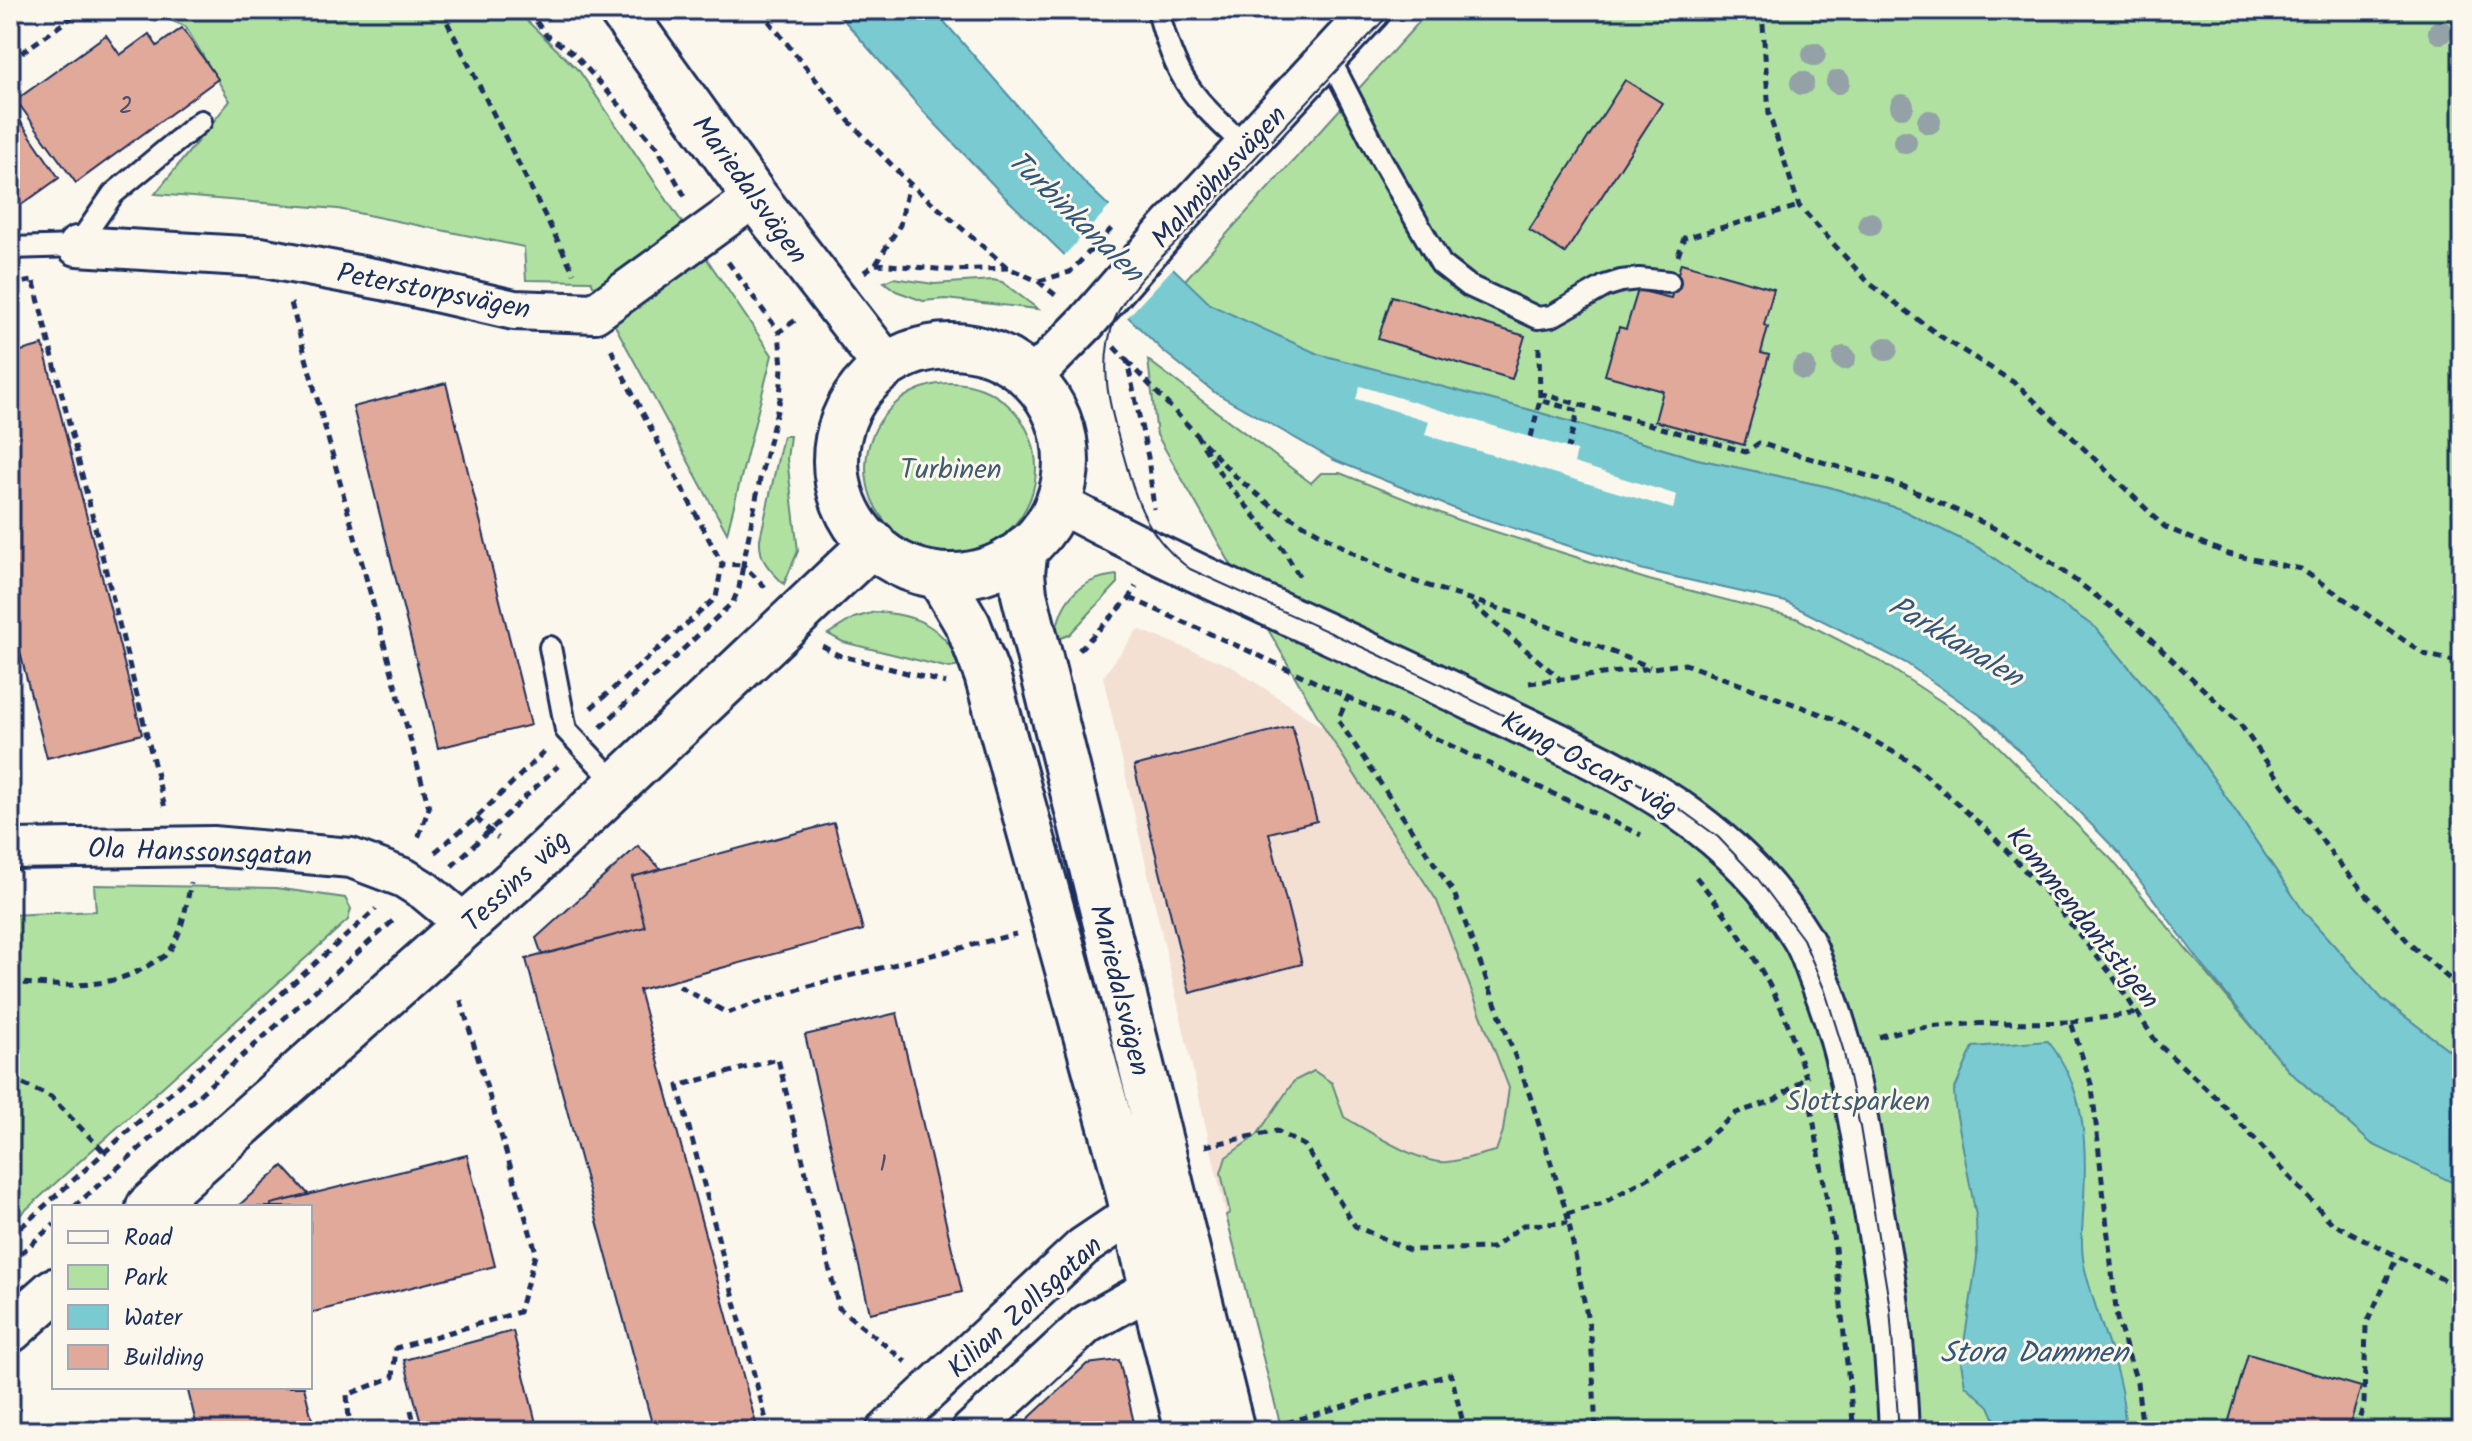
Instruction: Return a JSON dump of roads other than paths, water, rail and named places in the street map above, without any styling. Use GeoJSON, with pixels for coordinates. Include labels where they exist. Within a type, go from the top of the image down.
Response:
{"type":"FeatureCollection","features":[{"type":"Feature","properties":{"kind":"main road","name":"Mariedalsvägen"},"geometry":{"type":"LineString","coordinates":[[621,10],[755,197],[885,365]]}},
{"type":"Feature","properties":{"kind":"main road"},"geometry":{"type":"LineString","coordinates":[[943,346],[978,347],[1009,361],[1033,377],[1049,395],[1058,415],[1064,446],[1058,503],[1050,524],[1006,563],[973,577],[941,579],[919,573],[890,559],[849,516],[838,487],[834,457],[848,409],[865,385],[885,365],[917,351],[943,346]]}},
{"type":"Feature","properties":{"kind":"main road","name":"Tessins väg"},"geometry":{"type":"LineString","coordinates":[[151,1205],[466,925],[873,543]]}},
{"type":"Feature","properties":{"kind":"main road","name":"Mariedalsvägen"},"geometry":{"type":"LineString","coordinates":[[1025,548],[1022,573],[1024,594],[1061,655],[1154,1206],[1152,1286],[1188,1431]]}},
{"type":"Feature","properties":{"kind":"main road","name":"Mariedalsvägen"},"geometry":{"type":"LineString","coordinates":[[941,579],[968,625],[987,675],[1154,1206],[1191,1268],[1252,1429]]}},
{"type":"Feature","properties":{"kind":"main road"},"geometry":{"type":"LineString","coordinates":[[10,1330],[52,1293]]}},
{"type":"Feature","properties":{"kind":"street","name":"Malmöhusvägen"},"geometry":{"type":"LineString","coordinates":[[1033,377],[1371,10]]}},
{"type":"Feature","properties":{"kind":"street","name":"Peterstorpsvägen"},"geometry":{"type":"LineString","coordinates":[[77,246],[280,260],[514,310],[595,313],[755,197]]}},
{"type":"Feature","properties":{"kind":"street","name":"Kung Oscars väg"},"geometry":{"type":"LineString","coordinates":[[1058,503],[1375,653],[1662,796],[1718,837],[1758,879],[1803,939],[1825,991],[1843,1049],[1860,1127],[1890,1308],[1899,1431]]}},
{"type":"Feature","properties":{"kind":"street","name":"Ola Hanssonsgatan"},"geometry":{"type":"LineString","coordinates":[[10,849],[183,861],[274,849],[351,858],[404,878],[466,925]]}},
{"type":"Feature","properties":{"kind":"street","name":"Kilian Zollsgatan"},"geometry":{"type":"LineString","coordinates":[[886,1431],[1083,1247],[1154,1206]]}},
{"type":"Feature","properties":{"kind":"street","name":"Kilian Zollsgatan"},"geometry":{"type":"LineString","coordinates":[[971,1431],[1087,1324],[1152,1286],[1191,1268]]}},
{"type":"Feature","properties":{"kind":"lane"},"geometry":{"type":"LineString","coordinates":[[1160,11],[1167,46],[1195,99],[1245,146]]}},
{"type":"Feature","properties":{"kind":"lane"},"geometry":{"type":"LineString","coordinates":[[1326,58],[1441,264],[1469,286],[1538,318],[1552,316],[1605,286],[1621,281],[1669,282]]}},
{"type":"Feature","properties":{"kind":"lane"},"geometry":{"type":"LineString","coordinates":[[10,248],[77,246],[113,194],[201,121]]}},
{"type":"Feature","properties":{"kind":"lane"},"geometry":{"type":"LineString","coordinates":[[550,647],[566,730],[617,784]]}},
{"type":"Feature","properties":{"kind":"water"},"geometry":{"type":"Polygon","coordinates":[[[835,10],[934,10],[1084,182],[1211,305],[1318,354],[1527,409],[1697,459],[1829,487],[1900,509],[1979,548],[2096,628],[2175,722],[2304,912],[2382,999],[2462,1060],[2462,1187],[2372,1144],[2288,1070],[2204,967],[2120,854],[1994,725],[1906,663],[1786,602],[1644,570],[1463,512],[1334,460],[1214,392],[1162,350],[1003,195],[923,111],[835,10]]]}},
{"type":"Feature","properties":{"kind":"water","name":"Stora Dammen"},"geometry":{"type":"Polygon","coordinates":[[[2048,1041],[2070,1077],[2081,1116],[2085,1156],[2084,1265],[2121,1389],[2125,1431],[2000,1431],[1989,1406],[1965,1385],[1961,1363],[1977,1258],[1976,1216],[1954,1091],[1973,1047],[2048,1041]]]}},
{"type":"Feature","properties":{"kind":"tram line"},"geometry":{"type":"LineString","coordinates":[[1393,10],[1150,269],[1120,308],[1109,338],[1106,372],[1115,423],[1134,491],[1154,533],[1190,569],[1375,653],[1662,796],[1718,837],[1758,879],[1803,939],[1825,991],[1843,1049],[1860,1127],[1890,1308],[1899,1431]]}},
{"type":"Feature","properties":{"kind":"water label","name":"Turbinkanalen"},"geometry":{"type":"Point","coordinates":[1076,216]}},
{"type":"Feature","properties":{"kind":"water label","name":"Parkkanalen"},"geometry":{"type":"Point","coordinates":[1956,641]}},
{"type":"Feature","properties":{"kind":"park label","name":"Turbinen"},"geometry":{"type":"Point","coordinates":[951,468]}},
{"type":"Feature","properties":{"kind":"park label","name":"Slottsparken"},"geometry":{"type":"Point","coordinates":[1858,1100]}}]}
